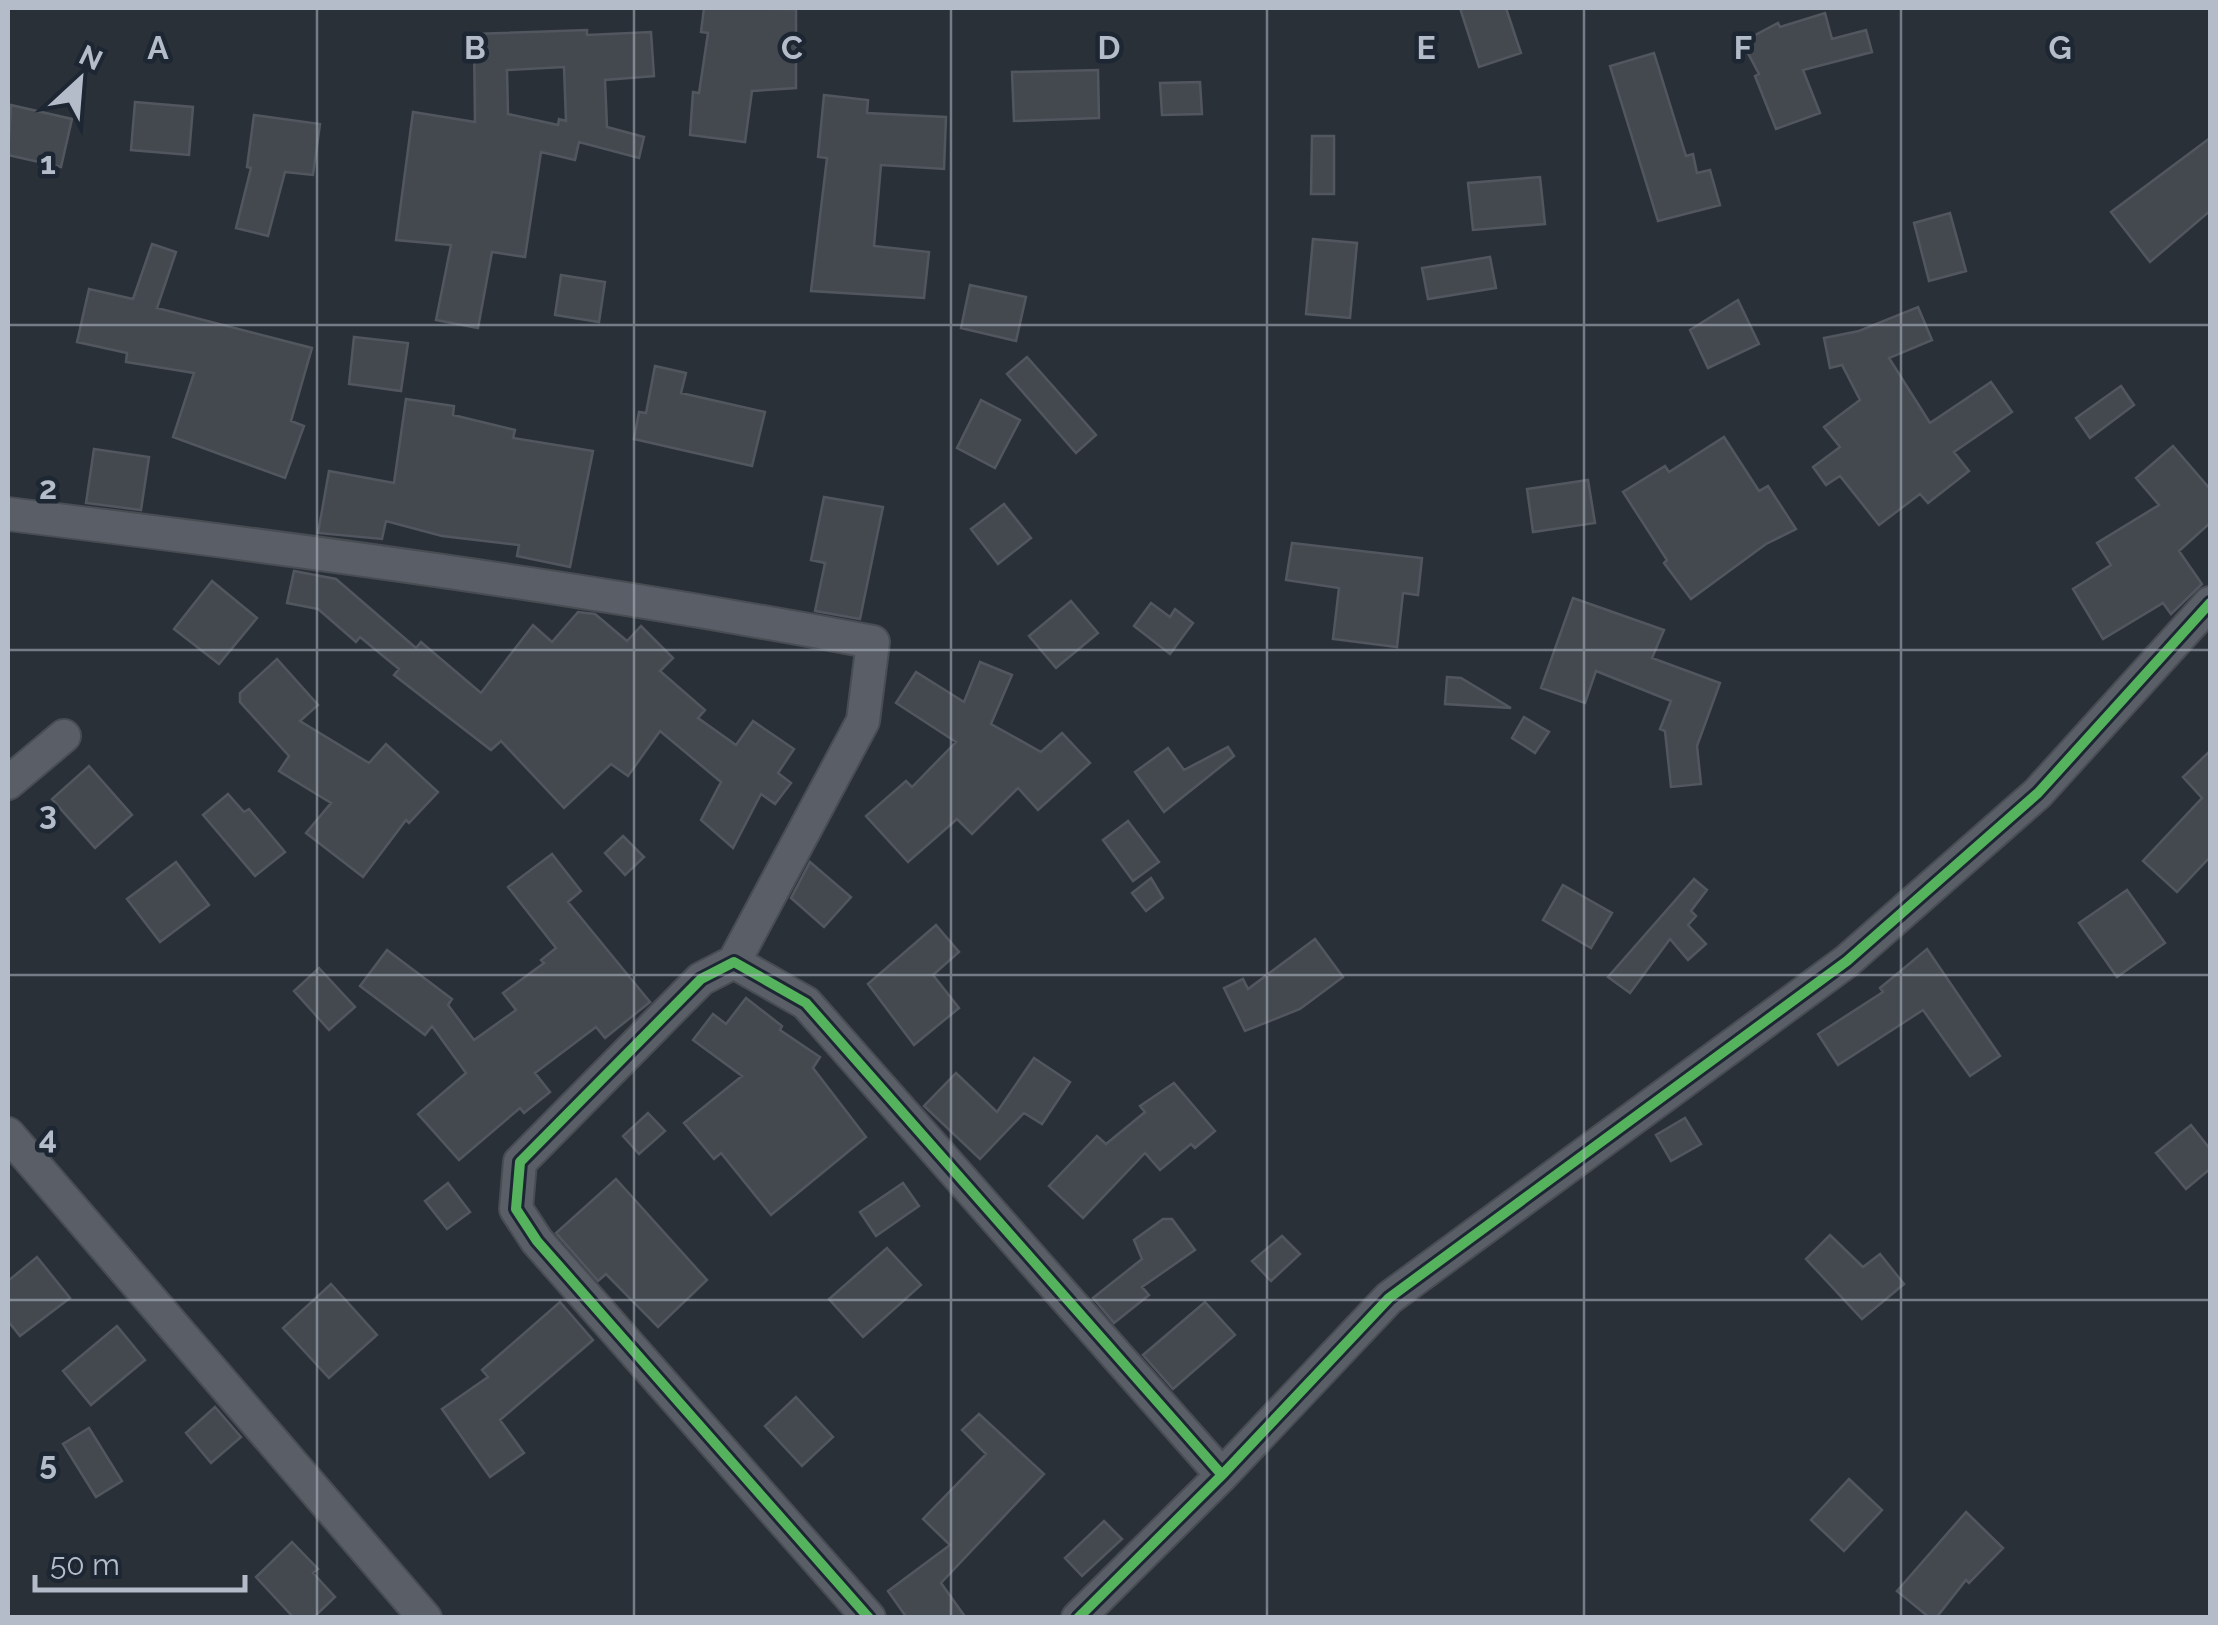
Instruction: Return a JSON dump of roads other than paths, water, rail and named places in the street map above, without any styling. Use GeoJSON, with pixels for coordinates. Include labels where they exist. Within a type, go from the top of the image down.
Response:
{"type":"FeatureCollection","features":[{"type":"Feature","properties":{"kind":"street"},"geometry":{"type":"LineString","coordinates":[[8,514],[735,616],[873,642],[863,721],[734,962],[701,979],[520,1162],[516,1209],[536,1241],[869,1618]]}},
{"type":"Feature","properties":{"kind":"street"},"geometry":{"type":"LineString","coordinates":[[1078,1618],[1222,1475],[1389,1298],[1846,961],[2038,793],[2210,602]]}},
{"type":"Feature","properties":{"kind":"street"},"geometry":{"type":"LineString","coordinates":[[8,783],[64,736]]}},
{"type":"Feature","properties":{"kind":"street"},"geometry":{"type":"LineString","coordinates":[[734,962],[806,1002],[1222,1475]]}},
{"type":"Feature","properties":{"kind":"street"},"geometry":{"type":"LineString","coordinates":[[8,1134],[425,1618]]}}]}
